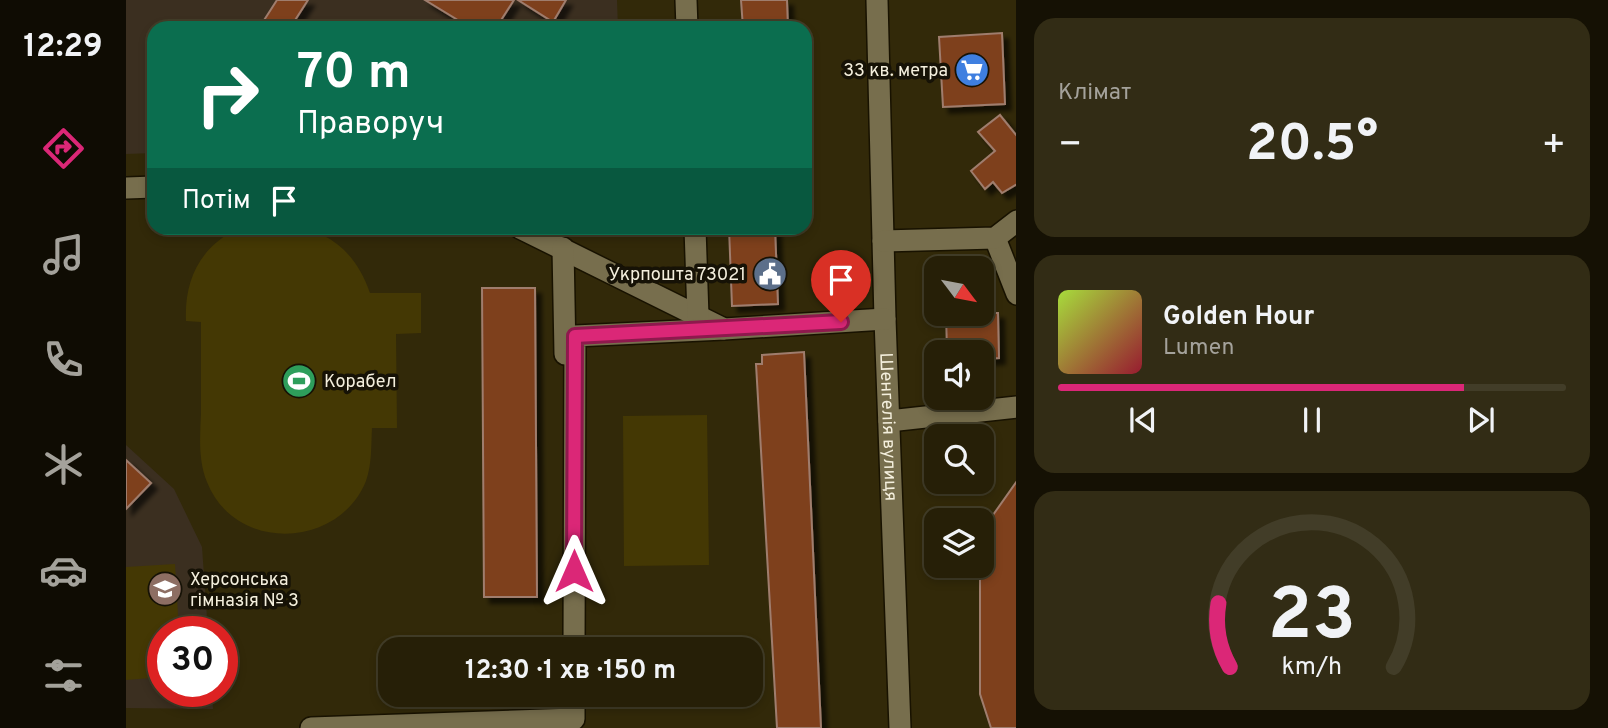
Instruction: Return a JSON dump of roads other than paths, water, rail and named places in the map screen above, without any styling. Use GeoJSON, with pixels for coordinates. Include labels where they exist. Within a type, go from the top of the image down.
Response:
{"type":"FeatureCollection","features":[{"type":"Feature","properties":{"kind":"street"},"geometry":{"type":"LineString","coordinates":[[686,0],[687,21]]}},
{"type":"Feature","properties":{"kind":"street","name":"Шенгелія вулиця"},"geometry":{"type":"LineString","coordinates":[[877,0],[900,728]]}},
{"type":"Feature","properties":{"kind":"street"},"geometry":{"type":"LineString","coordinates":[[126,188],[147,187]]}},
{"type":"Feature","properties":{"kind":"street"},"geometry":{"type":"LineString","coordinates":[[995,237],[1016,221]]}},
{"type":"Feature","properties":{"kind":"street"},"geometry":{"type":"LineString","coordinates":[[535,235],[724,329]]}},
{"type":"Feature","properties":{"kind":"street"},"geometry":{"type":"LineString","coordinates":[[695,235],[698,316]]}},
{"type":"Feature","properties":{"kind":"street"},"geometry":{"type":"LineString","coordinates":[[995,237],[1016,291]]}},
{"type":"Feature","properties":{"kind":"street"},"geometry":{"type":"LineString","coordinates":[[883,241],[995,237],[1016,242]]}},
{"type":"Feature","properties":{"kind":"street"},"geometry":{"type":"LineString","coordinates":[[563,248],[573,637]]}},
{"type":"Feature","properties":{"kind":"street"},"geometry":{"type":"LineString","coordinates":[[573,637],[575,336],[885,319]]}},
{"type":"Feature","properties":{"kind":"street"},"geometry":{"type":"LineString","coordinates":[[889,421],[1016,407]]}},
{"type":"Feature","properties":{"kind":"street"},"geometry":{"type":"LineString","coordinates":[[311,728],[574,719],[574,707]]}},
{"type":"Feature","properties":{"kind":"place","name":"33 кв. метра"},"geometry":{"type":"Point","coordinates":[972,70]}},
{"type":"Feature","properties":{"kind":"place","name":"Укрпошта 73021"},"geometry":{"type":"Point","coordinates":[770,274]}},
{"type":"Feature","properties":{"kind":"place","name":"Корабел"},"geometry":{"type":"Point","coordinates":[299,381]}},
{"type":"Feature","properties":{"kind":"place","name":"Херсонська гімназія № 3"},"geometry":{"type":"Point","coordinates":[165,589]}}]}
